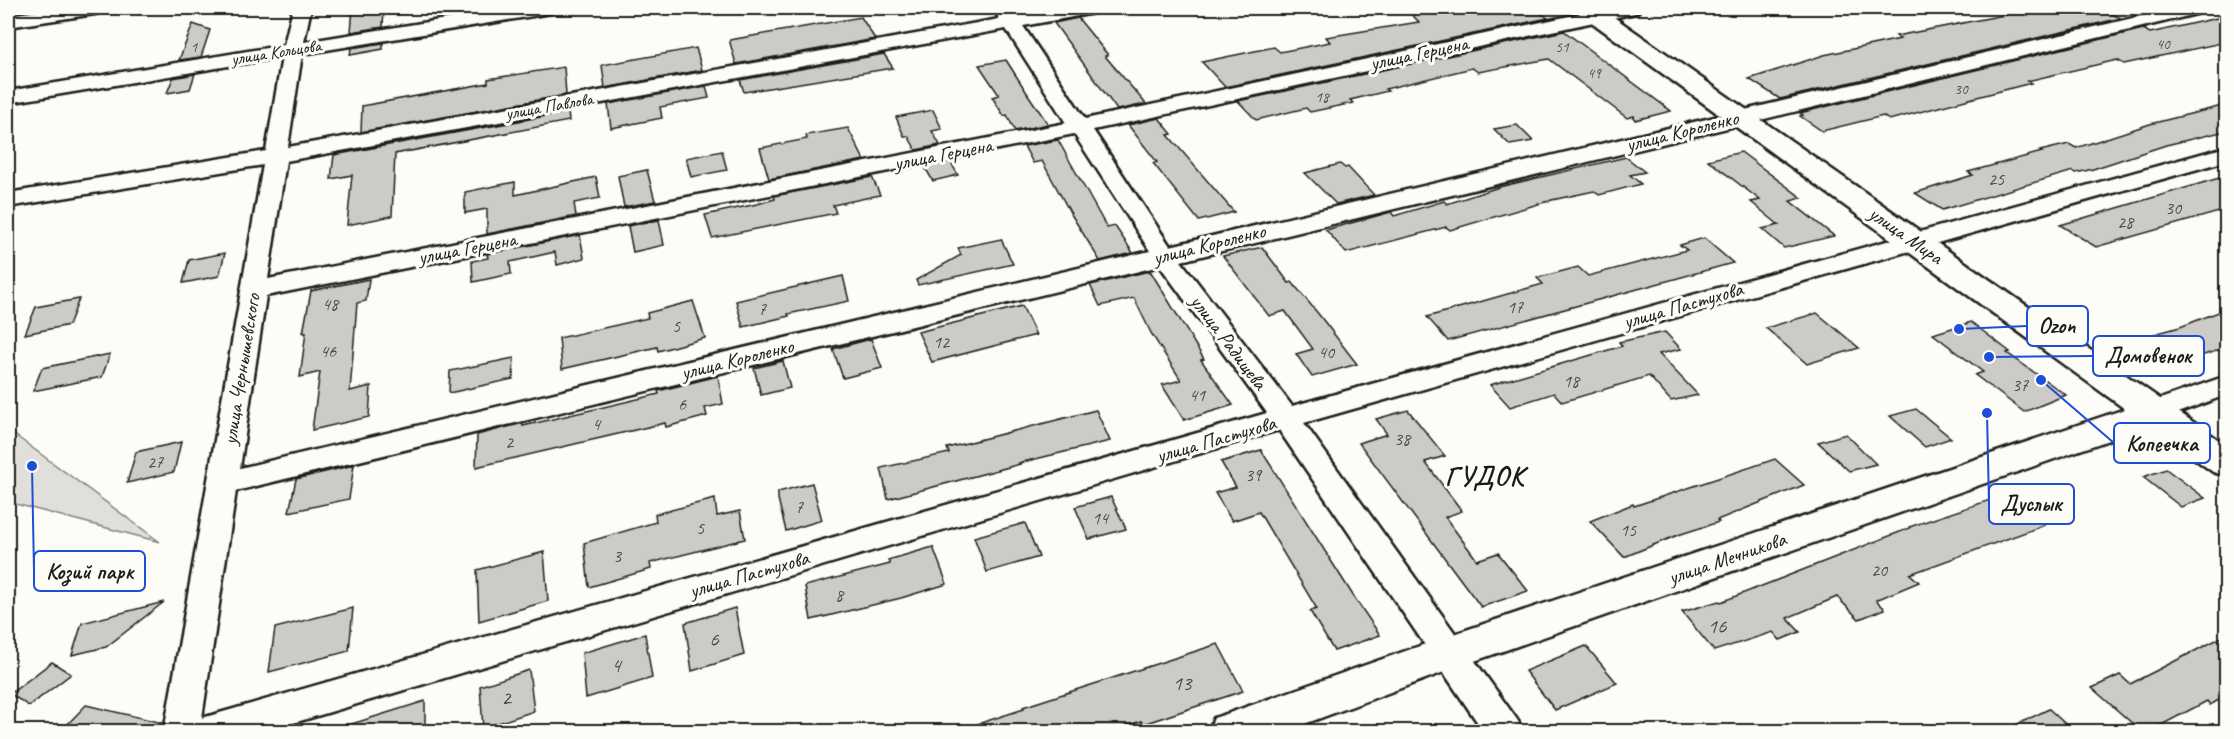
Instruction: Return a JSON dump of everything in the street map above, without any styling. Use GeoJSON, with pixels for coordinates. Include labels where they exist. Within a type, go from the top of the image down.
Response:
{"type":"FeatureCollection","features":[{"type":"Feature","properties":{"kind":"main road","name":"улица Мира"},"geometry":{"type":"LineString","coordinates":[[1592,11],[2226,463]]}},
{"type":"Feature","properties":{"kind":"main road","name":"улица Мечникова"},"geometry":{"type":"LineString","coordinates":[[1228,732],[1451,652],[2153,411]]}},
{"type":"Feature","properties":{"kind":"street"},"geometry":{"type":"LineString","coordinates":[[8,21],[95,8]]}},
{"type":"Feature","properties":{"kind":"street","name":"улица Чернышевского"},"geometry":{"type":"LineString","coordinates":[[183,732],[293,50],[302,8]]}},
{"type":"Feature","properties":{"kind":"street","name":"улица Кольцова"},"geometry":{"type":"LineString","coordinates":[[8,97],[545,8]]}},
{"type":"Feature","properties":{"kind":"street","name":"улица Павлова"},"geometry":{"type":"LineString","coordinates":[[8,200],[276,156],[1006,15],[1089,8]]}},
{"type":"Feature","properties":{"kind":"street","name":"улица Герцена"},"geometry":{"type":"LineString","coordinates":[[254,290],[1078,127],[1592,11],[1631,8]]}},
{"type":"Feature","properties":{"kind":"street","name":"улица Короленко"},"geometry":{"type":"LineString","coordinates":[[223,483],[2196,8]]}},
{"type":"Feature","properties":{"kind":"street","name":"улица Радищева"},"geometry":{"type":"LineString","coordinates":[[1006,15],[1164,255],[1286,418],[1505,732]]}},
{"type":"Feature","properties":{"kind":"street","name":"улица Пастухова"},"geometry":{"type":"LineString","coordinates":[[208,732],[1286,418],[2226,154]]}},
{"type":"Feature","properties":{"kind":"street","name":"улица Мечникова"},"geometry":{"type":"LineString","coordinates":[[2153,411],[2226,385]]}},
{"type":"Feature","properties":{"kind":"shaded area"},"geometry":{"type":"Polygon","coordinates":[[[8,430],[160,542],[8,502],[8,430]]]}},
{"type":"Feature","properties":{"kind":"building"},"geometry":{"type":"Polygon","coordinates":[[[353,8],[384,8],[383,27],[351,32],[353,8]]]}},
{"type":"Feature","properties":{"kind":"building"},"geometry":{"type":"Polygon","coordinates":[[[1443,8],[1534,8],[1548,18],[1225,87],[1202,62],[1274,47],[1280,52],[1330,42],[1326,37],[1419,22],[1410,13],[1443,8]]]}},
{"type":"Feature","properties":{"kind":"building"},"geometry":{"type":"Polygon","coordinates":[[[2040,8],[2099,8],[2121,18],[1780,99],[1749,79],[1824,55],[1900,39],[1896,36],[2040,8]]]}},
{"type":"Feature","properties":{"kind":"building"},"geometry":{"type":"Polygon","coordinates":[[[2226,16],[2226,42],[2124,64],[2117,60],[2027,81],[2031,83],[1889,120],[1883,116],[1822,131],[1800,116],[1803,115],[1800,113],[2143,29],[2150,33],[2226,16]]]}},
{"type":"Feature","properties":{"kind":"building"},"geometry":{"type":"Polygon","coordinates":[[[861,17],[875,39],[736,64],[730,43],[730,40],[861,17]]]}},
{"type":"Feature","properties":{"kind":"building"},"geometry":{"type":"Polygon","coordinates":[[[1078,18],[1108,55],[1105,56],[1146,104],[1117,110],[1054,23],[1078,18]]]}},
{"type":"Feature","properties":{"kind":"building"},"geometry":{"type":"Polygon","coordinates":[[[193,24],[210,30],[201,57],[179,60],[193,24]]]}},
{"type":"Feature","properties":{"kind":"building"},"geometry":{"type":"Polygon","coordinates":[[[1564,31],[1671,111],[1635,120],[1634,116],[1627,118],[1549,59],[1478,72],[1472,68],[1385,89],[1388,91],[1350,100],[1353,103],[1310,112],[1306,108],[1256,120],[1238,101],[1564,31]]]}},
{"type":"Feature","properties":{"kind":"building"},"geometry":{"type":"Polygon","coordinates":[[[383,43],[383,49],[350,55],[351,48],[383,43]]]}},
{"type":"Feature","properties":{"kind":"building"},"geometry":{"type":"Polygon","coordinates":[[[696,48],[702,70],[605,88],[602,65],[696,48]]]}},
{"type":"Feature","properties":{"kind":"building"},"geometry":{"type":"Polygon","coordinates":[[[884,54],[893,68],[744,92],[740,80],[884,54]]]}},
{"type":"Feature","properties":{"kind":"building"},"geometry":{"type":"Polygon","coordinates":[[[1006,60],[1048,124],[1015,131],[1007,115],[1004,116],[992,97],[999,95],[979,65],[1006,60]]]}},
{"type":"Feature","properties":{"kind":"building"},"geometry":{"type":"Polygon","coordinates":[[[564,67],[566,95],[361,132],[362,106],[488,83],[488,79],[564,67]]]}},
{"type":"Feature","properties":{"kind":"building"},"geometry":{"type":"Polygon","coordinates":[[[195,74],[190,89],[167,93],[173,78],[195,74]]]}},
{"type":"Feature","properties":{"kind":"building"},"geometry":{"type":"Polygon","coordinates":[[[706,86],[709,98],[660,107],[662,118],[611,128],[608,104],[706,86]]]}},
{"type":"Feature","properties":{"kind":"building"},"geometry":{"type":"Polygon","coordinates":[[[2226,105],[2226,131],[2166,145],[2093,169],[2076,173],[2073,171],[1942,210],[1915,193],[1973,175],[1968,172],[2042,152],[2040,151],[2069,144],[2076,148],[2150,124],[2226,105]]]}},
{"type":"Feature","properties":{"kind":"building"},"geometry":{"type":"Polygon","coordinates":[[[933,110],[942,129],[932,131],[940,145],[916,150],[908,136],[904,136],[896,117],[933,110]]]}},
{"type":"Feature","properties":{"kind":"building"},"geometry":{"type":"Polygon","coordinates":[[[568,112],[569,121],[395,154],[392,216],[347,225],[352,175],[331,179],[334,155],[568,112]]]}},
{"type":"Feature","properties":{"kind":"building"},"geometry":{"type":"Polygon","coordinates":[[[1159,118],[1172,134],[1168,135],[1234,212],[1199,221],[1153,163],[1157,162],[1128,125],[1159,118]]]}},
{"type":"Feature","properties":{"kind":"building"},"geometry":{"type":"Polygon","coordinates":[[[1517,125],[1533,141],[1510,145],[1494,129],[1517,125]]]}},
{"type":"Feature","properties":{"kind":"building"},"geometry":{"type":"Polygon","coordinates":[[[848,128],[864,160],[769,179],[760,148],[807,139],[806,135],[848,128]]]}},
{"type":"Feature","properties":{"kind":"building"},"geometry":{"type":"Polygon","coordinates":[[[1058,140],[1107,228],[1115,226],[1133,253],[1100,261],[1042,161],[1033,163],[1024,146],[1058,140]]]}},
{"type":"Feature","properties":{"kind":"building"},"geometry":{"type":"Polygon","coordinates":[[[722,151],[727,170],[691,177],[686,158],[722,151]]]}},
{"type":"Feature","properties":{"kind":"building"},"geometry":{"type":"Polygon","coordinates":[[[1741,152],[1802,198],[1790,201],[1834,236],[1784,248],[1762,229],[1779,225],[1751,202],[1760,200],[1708,160],[1741,152]]]}},
{"type":"Feature","properties":{"kind":"building"},"geometry":{"type":"Polygon","coordinates":[[[1626,157],[1645,172],[1630,175],[1641,184],[1599,195],[1594,191],[1552,200],[1450,230],[1446,227],[1346,253],[1326,230],[1391,212],[1394,216],[1444,201],[1447,204],[1499,187],[1626,157]]]}},
{"type":"Feature","properties":{"kind":"building"},"geometry":{"type":"Polygon","coordinates":[[[950,161],[958,175],[933,181],[924,166],[950,161]]]}},
{"type":"Feature","properties":{"kind":"building"},"geometry":{"type":"Polygon","coordinates":[[[1340,164],[1345,168],[1348,167],[1374,195],[1336,204],[1305,173],[1340,164]]]}},
{"type":"Feature","properties":{"kind":"building"},"geometry":{"type":"Polygon","coordinates":[[[647,170],[655,201],[624,207],[618,176],[647,170]]]}},
{"type":"Feature","properties":{"kind":"building"},"geometry":{"type":"Polygon","coordinates":[[[2226,176],[2226,210],[2096,247],[2060,225],[2226,176]]]}},
{"type":"Feature","properties":{"kind":"building"},"geometry":{"type":"Polygon","coordinates":[[[596,177],[600,198],[574,203],[576,216],[487,234],[487,209],[465,213],[465,192],[515,182],[515,195],[596,177]]]}},
{"type":"Feature","properties":{"kind":"building"},"geometry":{"type":"Polygon","coordinates":[[[872,177],[880,195],[833,205],[836,213],[712,238],[705,215],[757,204],[775,199],[774,196],[872,177]]]}},
{"type":"Feature","properties":{"kind":"building"},"geometry":{"type":"Polygon","coordinates":[[[659,220],[664,245],[633,252],[628,226],[659,220]]]}},
{"type":"Feature","properties":{"kind":"building"},"geometry":{"type":"Polygon","coordinates":[[[580,235],[584,258],[557,265],[555,252],[510,262],[511,274],[473,282],[472,261],[488,258],[487,254],[580,235]]]}},
{"type":"Feature","properties":{"kind":"building"},"geometry":{"type":"Polygon","coordinates":[[[1704,238],[1733,263],[1448,341],[1427,317],[1543,284],[1537,278],[1578,267],[1588,276],[1687,250],[1680,245],[1704,238]]]}},
{"type":"Feature","properties":{"kind":"building"},"geometry":{"type":"Polygon","coordinates":[[[1001,239],[1013,264],[918,285],[916,280],[961,255],[958,248],[1001,239]]]}},
{"type":"Feature","properties":{"kind":"building"},"geometry":{"type":"Polygon","coordinates":[[[1262,247],[1357,364],[1312,377],[1296,354],[1313,349],[1285,311],[1269,316],[1223,256],[1262,247]]]}},
{"type":"Feature","properties":{"kind":"building"},"geometry":{"type":"Polygon","coordinates":[[[225,253],[219,276],[183,283],[189,260],[225,253]]]}},
{"type":"Feature","properties":{"kind":"building"},"geometry":{"type":"Polygon","coordinates":[[[1151,272],[1204,359],[1201,360],[1233,405],[1184,420],[1162,385],[1181,380],[1151,333],[1134,298],[1100,306],[1090,285],[1151,272]]]}},
{"type":"Feature","properties":{"kind":"building"},"geometry":{"type":"Polygon","coordinates":[[[843,276],[849,301],[788,314],[789,316],[743,327],[736,301],[843,276]]]}},
{"type":"Feature","properties":{"kind":"building"},"geometry":{"type":"Polygon","coordinates":[[[369,279],[366,301],[357,303],[350,391],[371,386],[369,417],[312,430],[320,372],[300,377],[306,332],[303,333],[311,291],[369,279]]]}},
{"type":"Feature","properties":{"kind":"building"},"geometry":{"type":"Polygon","coordinates":[[[79,299],[69,325],[25,334],[36,307],[79,299]]]}},
{"type":"Feature","properties":{"kind":"building"},"geometry":{"type":"Polygon","coordinates":[[[693,301],[705,338],[658,351],[657,347],[562,369],[559,338],[648,318],[647,313],[693,301]]]}},
{"type":"Feature","properties":{"kind":"building"},"geometry":{"type":"Polygon","coordinates":[[[1022,306],[1036,335],[932,362],[918,332],[1022,306]]]}},
{"type":"Feature","properties":{"kind":"building"},"geometry":{"type":"Polygon","coordinates":[[[2226,309],[2226,348],[2185,361],[2147,336],[2180,327],[2226,309]]]}},
{"type":"Feature","properties":{"kind":"building"},"geometry":{"type":"Polygon","coordinates":[[[1817,313],[1859,348],[1807,364],[1766,328],[1817,313]]]}},
{"type":"Feature","properties":{"kind":"building"},"geometry":{"type":"Polygon","coordinates":[[[1971,322],[2010,352],[2007,353],[2066,395],[2024,412],[1975,375],[1983,372],[1933,334],[1971,322]]]}},
{"type":"Feature","properties":{"kind":"building"},"geometry":{"type":"Polygon","coordinates":[[[1665,332],[1681,349],[1659,354],[1698,395],[1671,401],[1649,376],[1562,402],[1554,393],[1510,407],[1490,385],[1622,346],[1619,342],[1665,332]]]}},
{"type":"Feature","properties":{"kind":"building"},"geometry":{"type":"Polygon","coordinates":[[[871,339],[882,368],[843,378],[833,349],[871,339]]]}},
{"type":"Feature","properties":{"kind":"building"},"geometry":{"type":"Polygon","coordinates":[[[110,354],[102,377],[33,391],[42,368],[110,354]]]}},
{"type":"Feature","properties":{"kind":"building"},"geometry":{"type":"Polygon","coordinates":[[[514,358],[513,379],[449,393],[450,371],[514,358]]]}},
{"type":"Feature","properties":{"kind":"building"},"geometry":{"type":"Polygon","coordinates":[[[783,361],[790,388],[761,395],[754,368],[783,361]]]}},
{"type":"Feature","properties":{"kind":"building"},"geometry":{"type":"Polygon","coordinates":[[[718,376],[723,404],[705,408],[707,416],[666,427],[665,423],[476,467],[477,435],[659,394],[658,391],[718,376]]]}},
{"type":"Feature","properties":{"kind":"building"},"geometry":{"type":"Polygon","coordinates":[[[1916,409],[1951,438],[1925,447],[1890,416],[1916,409]]]}},
{"type":"Feature","properties":{"kind":"building"},"geometry":{"type":"Polygon","coordinates":[[[1096,410],[1110,441],[888,499],[881,468],[949,453],[947,448],[1096,410]]]}},
{"type":"Feature","properties":{"kind":"building"},"geometry":{"type":"Polygon","coordinates":[[[1408,410],[1445,456],[1425,462],[1462,511],[1445,517],[1477,560],[1498,553],[1528,591],[1481,607],[1359,443],[1387,434],[1376,419],[1408,410]]]}},
{"type":"Feature","properties":{"kind":"building"},"geometry":{"type":"Polygon","coordinates":[[[1846,434],[1876,464],[1849,471],[1818,442],[1846,434]]]}},
{"type":"Feature","properties":{"kind":"building"},"geometry":{"type":"Polygon","coordinates":[[[181,442],[174,472],[127,483],[136,452],[181,442]]]}},
{"type":"Feature","properties":{"kind":"building"},"geometry":{"type":"Polygon","coordinates":[[[1261,450],[1380,635],[1334,651],[1310,611],[1317,609],[1259,512],[1232,521],[1215,493],[1236,487],[1221,462],[1261,450]]]}},
{"type":"Feature","properties":{"kind":"building"},"geometry":{"type":"Polygon","coordinates":[[[1775,459],[1804,485],[1717,520],[1719,522],[1678,535],[1624,557],[1590,521],[1633,504],[1634,506],[1775,459]]]}},
{"type":"Feature","properties":{"kind":"building"},"geometry":{"type":"Polygon","coordinates":[[[354,465],[349,499],[289,512],[296,479],[354,465]]]}},
{"type":"Feature","properties":{"kind":"building"},"geometry":{"type":"Polygon","coordinates":[[[2166,469],[2205,498],[2181,507],[2143,477],[2166,469]]]}},
{"type":"Feature","properties":{"kind":"building"},"geometry":{"type":"Polygon","coordinates":[[[812,483],[822,520],[786,531],[778,492],[812,483]]]}},
{"type":"Feature","properties":{"kind":"building"},"geometry":{"type":"Polygon","coordinates":[[[2008,494],[2045,525],[1910,574],[1919,582],[1876,600],[1885,609],[1859,619],[1837,597],[1787,618],[1800,632],[1780,640],[1773,632],[1714,651],[1682,612],[1721,602],[1909,527],[2008,494]]]}},
{"type":"Feature","properties":{"kind":"building"},"geometry":{"type":"Polygon","coordinates":[[[1111,497],[1126,529],[1089,539],[1075,507],[1111,497]]]}},
{"type":"Feature","properties":{"kind":"building"},"geometry":{"type":"Polygon","coordinates":[[[715,499],[717,516],[740,511],[745,539],[650,563],[651,569],[589,587],[584,543],[656,522],[655,514],[715,499]]]}},
{"type":"Feature","properties":{"kind":"building"},"geometry":{"type":"Polygon","coordinates":[[[1025,523],[1039,557],[987,572],[974,537],[1025,523]]]}},
{"type":"Feature","properties":{"kind":"building"},"geometry":{"type":"Polygon","coordinates":[[[933,547],[947,584],[811,620],[805,586],[890,564],[888,560],[933,547]]]}},
{"type":"Feature","properties":{"kind":"building"},"geometry":{"type":"Polygon","coordinates":[[[544,552],[548,601],[479,621],[477,570],[544,552]]]}},
{"type":"Feature","properties":{"kind":"building"},"geometry":{"type":"Polygon","coordinates":[[[164,602],[106,647],[72,655],[82,623],[164,602]]]}},
{"type":"Feature","properties":{"kind":"building"},"geometry":{"type":"Polygon","coordinates":[[[353,608],[349,651],[269,672],[275,628],[353,608]]]}},
{"type":"Feature","properties":{"kind":"building"},"geometry":{"type":"Polygon","coordinates":[[[735,608],[744,655],[692,671],[685,623],[735,608]]]}},
{"type":"Feature","properties":{"kind":"building"},"geometry":{"type":"Polygon","coordinates":[[[645,634],[652,678],[586,698],[582,653],[645,634]]]}},
{"type":"Feature","properties":{"kind":"building"},"geometry":{"type":"Polygon","coordinates":[[[2226,635],[2226,696],[2210,705],[2207,701],[2148,732],[2142,732],[2092,688],[2120,675],[2130,684],[2226,635]]]}},
{"type":"Feature","properties":{"kind":"building"},"geometry":{"type":"Polygon","coordinates":[[[1218,644],[1243,691],[1143,724],[1141,721],[1109,732],[968,732],[968,727],[1024,709],[1023,707],[1218,644]]]}},
{"type":"Feature","properties":{"kind":"building"},"geometry":{"type":"Polygon","coordinates":[[[1586,646],[1617,683],[1555,710],[1525,671],[1586,646]]]}},
{"type":"Feature","properties":{"kind":"building"},"geometry":{"type":"Polygon","coordinates":[[[52,662],[71,674],[29,706],[10,694],[52,662]]]}},
{"type":"Feature","properties":{"kind":"building"},"geometry":{"type":"Polygon","coordinates":[[[529,670],[534,711],[483,728],[480,686],[529,670]]]}},
{"type":"Feature","properties":{"kind":"building"},"geometry":{"type":"Polygon","coordinates":[[[425,701],[425,732],[343,732],[342,727],[425,701]]]}},
{"type":"Feature","properties":{"kind":"building"},"geometry":{"type":"Polygon","coordinates":[[[86,705],[163,723],[162,732],[60,732],[86,705]]]}},
{"type":"Feature","properties":{"kind":"building"},"geometry":{"type":"Polygon","coordinates":[[[2049,709],[2074,732],[2001,732],[2049,709]]]}},
{"type":"Feature","properties":{"kind":"place","name":"Ozon"},"geometry":{"type":"Point","coordinates":[1959,329]}},
{"type":"Feature","properties":{"kind":"place","name":"Домовенок"},"geometry":{"type":"Point","coordinates":[1989,357]}},
{"type":"Feature","properties":{"kind":"place","name":"Копеечка"},"geometry":{"type":"Point","coordinates":[2041,380]}},
{"type":"Feature","properties":{"kind":"place","name":"Дуслык"},"geometry":{"type":"Point","coordinates":[1987,413]}},
{"type":"Feature","properties":{"kind":"place","name":"Козий парк"},"geometry":{"type":"Point","coordinates":[32,466]}},
{"type":"Feature","properties":{"kind":"district","name":"ГУДОК"},"geometry":{"type":"Point","coordinates":[1485,476]}}]}
